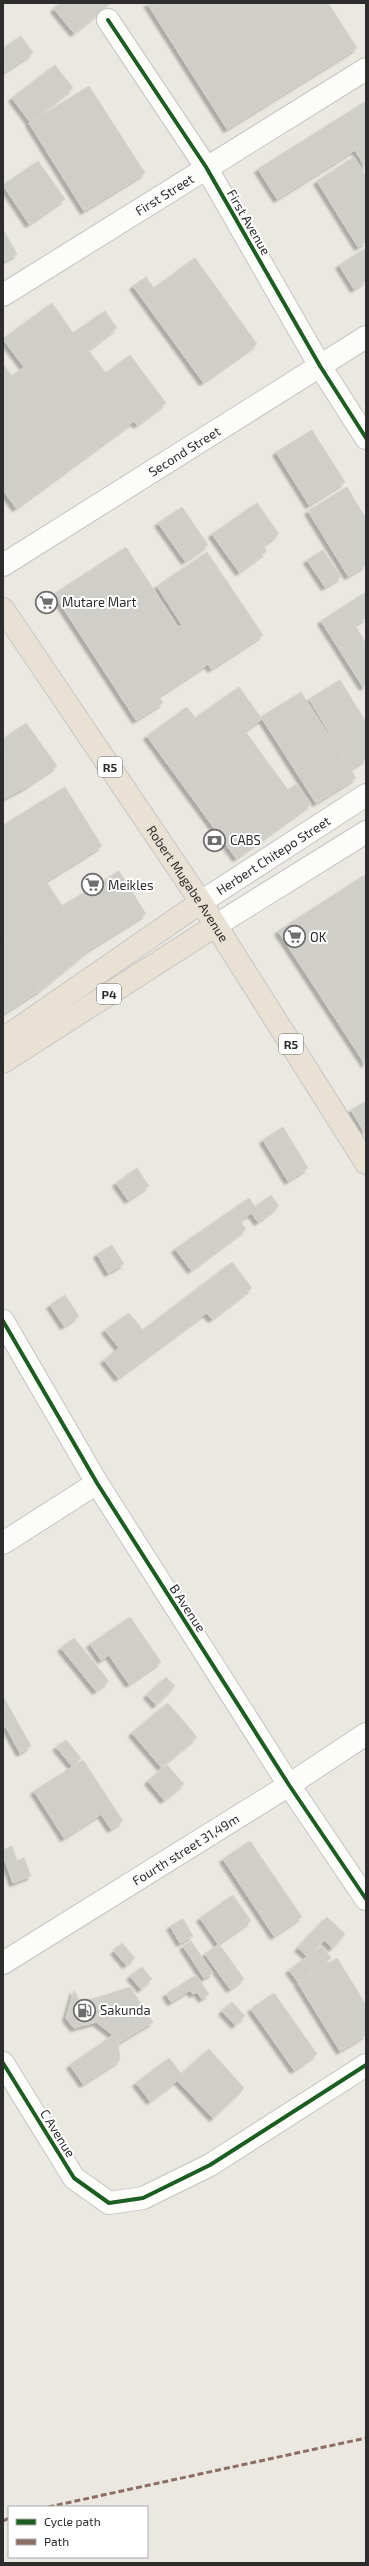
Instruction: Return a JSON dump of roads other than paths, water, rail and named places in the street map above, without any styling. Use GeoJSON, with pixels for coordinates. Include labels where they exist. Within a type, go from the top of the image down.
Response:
{"type":"FeatureCollection","features":[{"type":"Feature","properties":{"kind":"highway","name":"Robert Mugabe Avenue"},"geometry":{"type":"LineString","coordinates":[[3,609],[201,902],[366,1163]]}},
{"type":"Feature","properties":{"kind":"highway","name":"Herbert Chitepo Street"},"geometry":{"type":"LineString","coordinates":[[3,1039],[201,902]]}},
{"type":"Feature","properties":{"kind":"highway","name":"P4"},"geometry":{"type":"LineString","coordinates":[[3,1062],[216,926]]}},
{"type":"Feature","properties":{"kind":"street","name":"First Avenue"},"geometry":{"type":"LineString","coordinates":[[108,20],[206,167],[320,366],[366,438]]}},
{"type":"Feature","properties":{"kind":"street","name":"First Street"},"geometry":{"type":"LineString","coordinates":[[3,295],[206,167],[366,69]]}},
{"type":"Feature","properties":{"kind":"street","name":"Second Street"},"geometry":{"type":"LineString","coordinates":[[3,565],[366,337]]}},
{"type":"Feature","properties":{"kind":"street","name":"Herbert Chitepo Street"},"geometry":{"type":"LineString","coordinates":[[201,902],[366,795]]}},
{"type":"Feature","properties":{"kind":"street"},"geometry":{"type":"LineString","coordinates":[[216,926],[366,832]]}},
{"type":"Feature","properties":{"kind":"street","name":"B Avenue"},"geometry":{"type":"LineString","coordinates":[[3,1321],[97,1483],[289,1785],[366,1899]]}},
{"type":"Feature","properties":{"kind":"street"},"geometry":{"type":"LineString","coordinates":[[3,1543],[97,1483]]}},
{"type":"Feature","properties":{"kind":"street","name":"Fourth street 31,49m"},"geometry":{"type":"LineString","coordinates":[[3,1963],[289,1785],[366,1734]]}},
{"type":"Feature","properties":{"kind":"street","name":"C Avenue"},"geometry":{"type":"LineString","coordinates":[[3,2063],[74,2178],[109,2203],[144,2198],[210,2165],[366,2065]]}},
{"type":"Feature","properties":{"kind":"place","name":"Mutare Mart"},"geometry":{"type":"Point","coordinates":[47,602]}},
{"type":"Feature","properties":{"kind":"place","name":"CABS"},"geometry":{"type":"Point","coordinates":[214,840]}},
{"type":"Feature","properties":{"kind":"place","name":"Meikles"},"geometry":{"type":"Point","coordinates":[92,885]}},
{"type":"Feature","properties":{"kind":"place","name":"OK"},"geometry":{"type":"Point","coordinates":[295,937]}},
{"type":"Feature","properties":{"kind":"place","name":"Sakunda"},"geometry":{"type":"Point","coordinates":[84,2010]}}]}
